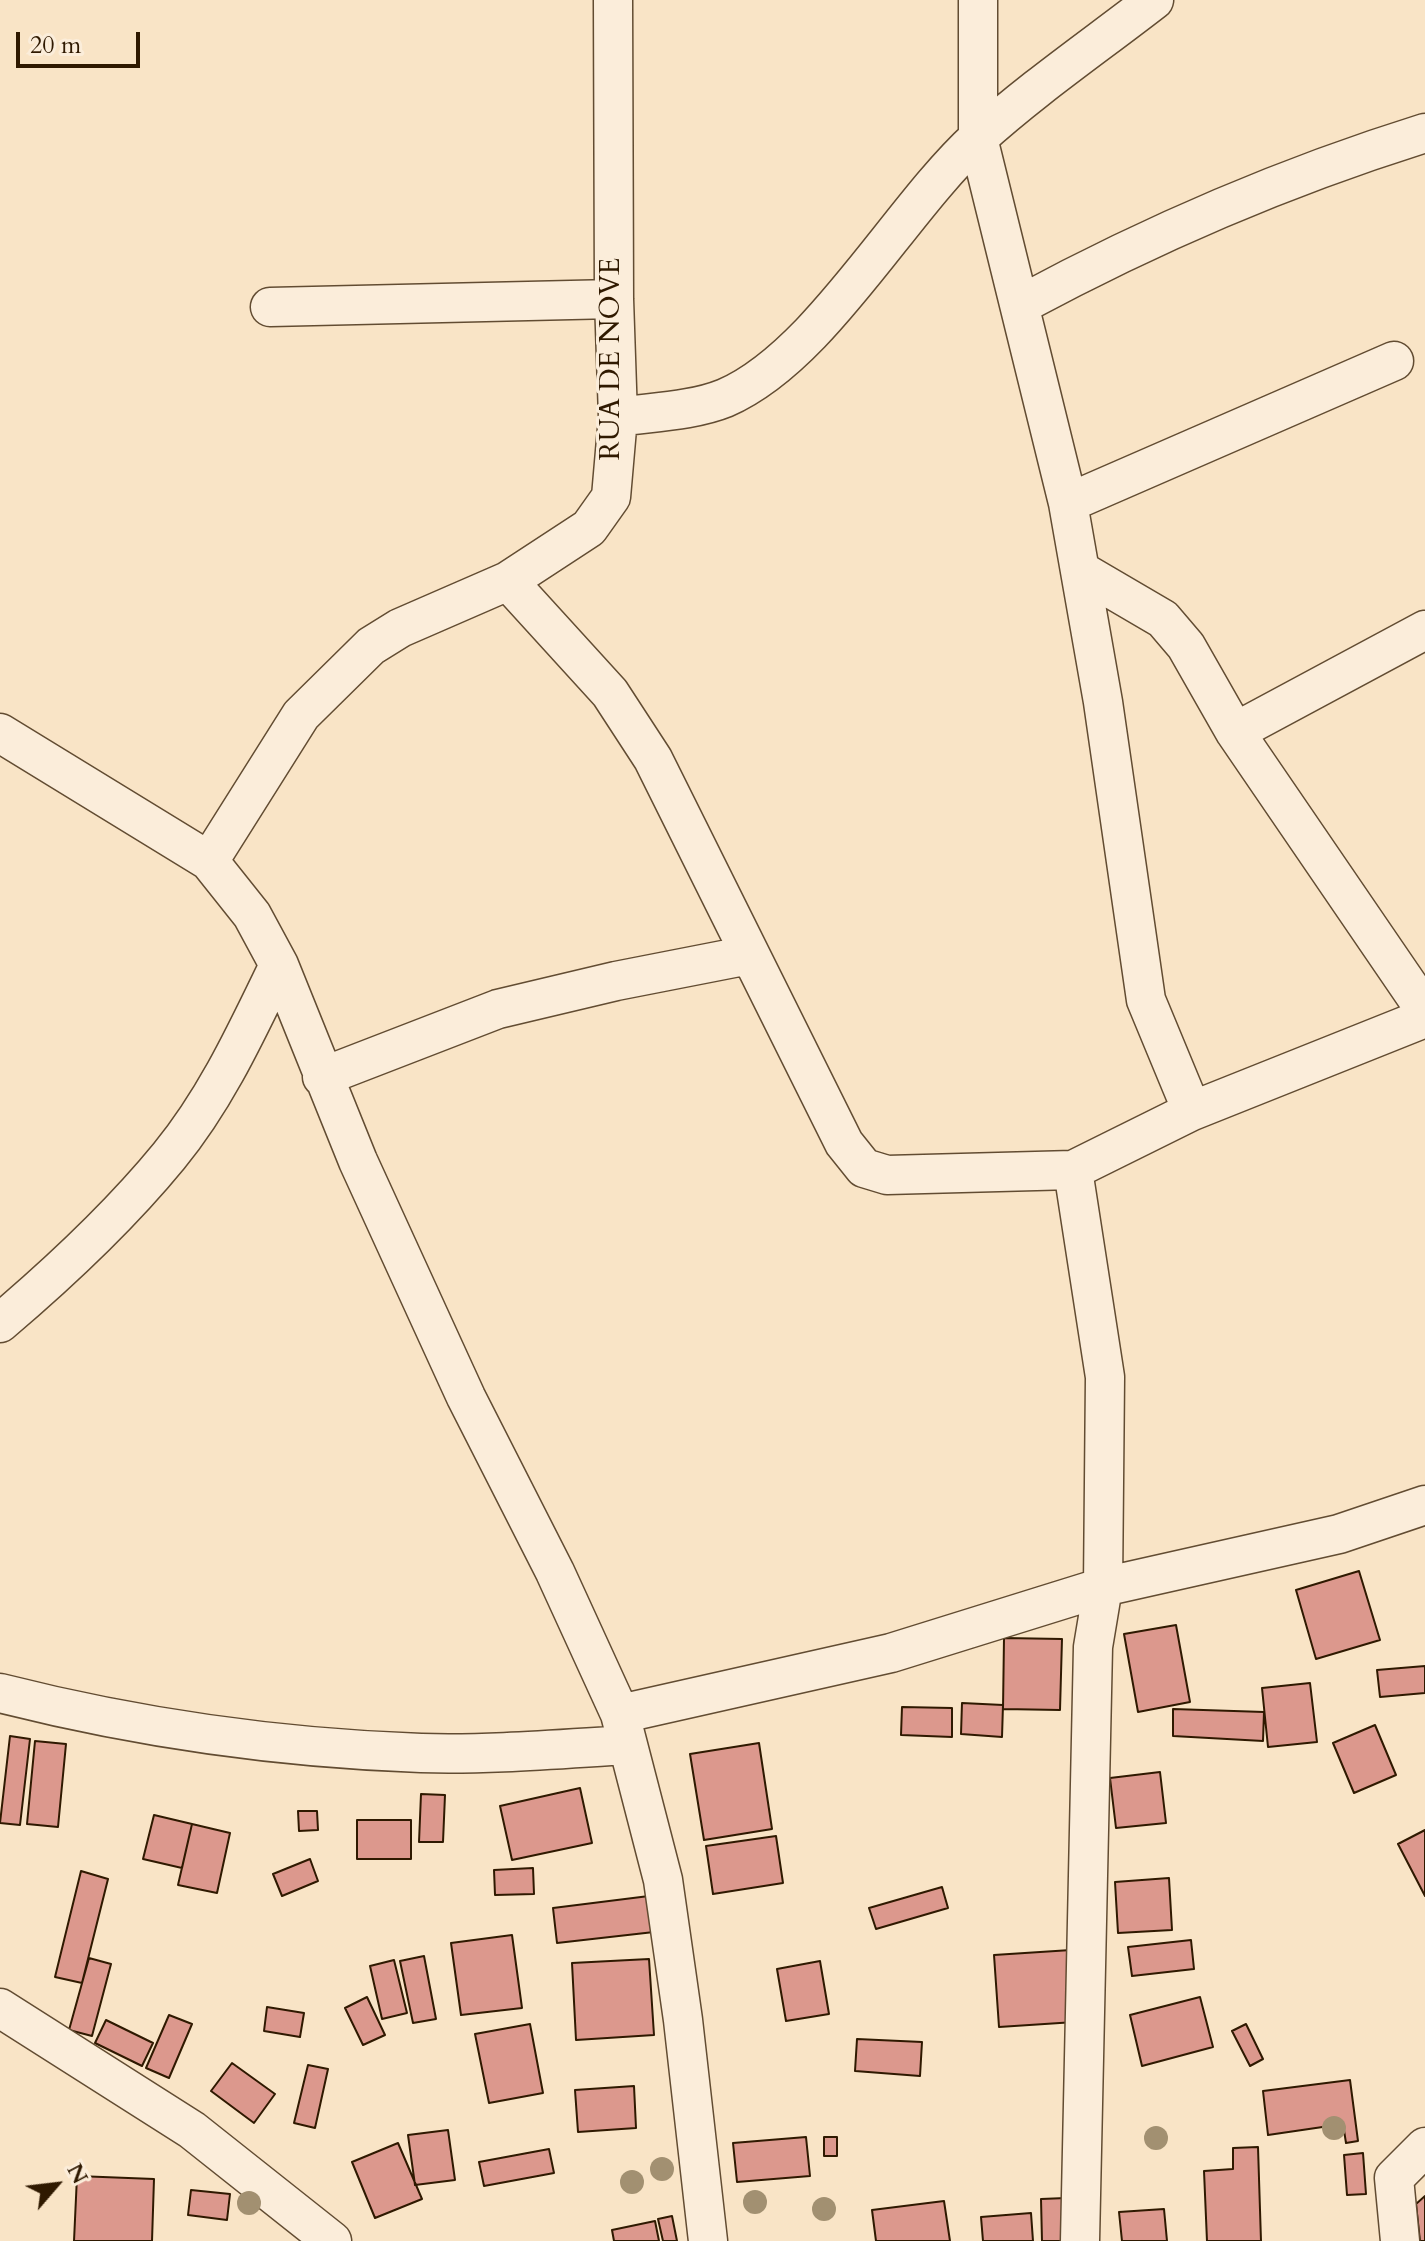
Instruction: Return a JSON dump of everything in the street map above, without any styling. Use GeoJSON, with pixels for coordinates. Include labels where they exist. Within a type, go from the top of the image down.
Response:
{"type":"FeatureCollection","features":[{"type":"Feature","properties":{"kind":"street","name":"RUA DE NOVE"},"geometry":{"type":"LineString","coordinates":[[209,861],[301,715],[371,646],[400,628],[508,581],[589,528],[611,497],[618,417],[614,299],[613,0]]}},
{"type":"Feature","properties":{"kind":"street"},"geometry":{"type":"LineString","coordinates":[[978,0],[978,138],[1022,304],[1068,503],[1146,1000],[1192,1111]]}},
{"type":"Feature","properties":{"kind":"street"},"geometry":{"type":"LineString","coordinates":[[618,417],[725,398],[760,376],[808,333],[924,195],[978,138],[1154,0]]}},
{"type":"Feature","properties":{"kind":"street"},"geometry":{"type":"LineString","coordinates":[[1022,304],[1114,254],[1231,201],[1425,133]]}},
{"type":"Feature","properties":{"kind":"street"},"geometry":{"type":"LineString","coordinates":[[270,307],[614,299]]}},
{"type":"Feature","properties":{"kind":"street"},"geometry":{"type":"LineString","coordinates":[[1068,503],[1394,361]]}},
{"type":"Feature","properties":{"kind":"street"},"geometry":{"type":"LineString","coordinates":[[1081,571],[1163,619],[1186,646],[1235,732],[1425,1010]]}},
{"type":"Feature","properties":{"kind":"street"},"geometry":{"type":"LineString","coordinates":[[508,581],[610,693],[653,759],[844,1143],[864,1168],[887,1175],[1073,1170],[1192,1111],[1425,1018]]}},
{"type":"Feature","properties":{"kind":"street"},"geometry":{"type":"LineString","coordinates":[[1235,732],[1425,630]]}},
{"type":"Feature","properties":{"kind":"street"},"geometry":{"type":"LineString","coordinates":[[0,733],[209,861],[252,915],[279,965],[322,1077],[466,1397],[555,1572],[624,1730],[663,1880],[683,2020],[708,2241]]}},
{"type":"Feature","properties":{"kind":"street"},"geometry":{"type":"LineString","coordinates":[[322,1077],[498,1009],[616,981],[749,955]]}},
{"type":"Feature","properties":{"kind":"street"},"geometry":{"type":"LineString","coordinates":[[0,1323],[65,1268],[170,1155],[234,1058],[279,965]]}},
{"type":"Feature","properties":{"kind":"street"},"geometry":{"type":"LineString","coordinates":[[1073,1170],[1105,1377],[1103,1587],[1093,1647],[1080,2241]]}},
{"type":"Feature","properties":{"kind":"street"},"geometry":{"type":"LineString","coordinates":[[0,1693],[120,1721],[219,1737],[333,1748],[422,1753],[624,1730],[891,1653],[1103,1587],[1421,1517]]}},
{"type":"Feature","properties":{"kind":"street"},"geometry":{"type":"LineString","coordinates":[[0,2008],[192,2130],[332,2241]]}},
{"type":"Feature","properties":{"kind":"street"},"geometry":{"type":"LineString","coordinates":[[1400,2241],[1394,2178],[1425,2147]]}},
{"type":"Feature","properties":{"kind":"building"},"geometry":{"type":"Polygon","coordinates":[[[1359,1571],[1380,1640],[1316,1659],[1296,1590],[1359,1571]]]}},
{"type":"Feature","properties":{"kind":"building"},"geometry":{"type":"Polygon","coordinates":[[[1176,1625],[1190,1702],[1138,1712],[1124,1634],[1176,1625]]]}},
{"type":"Feature","properties":{"kind":"building"},"geometry":{"type":"Polygon","coordinates":[[[1004,1638],[1062,1639],[1060,1710],[1003,1709],[1004,1638]]]}},
{"type":"Feature","properties":{"kind":"building"},"geometry":{"type":"Polygon","coordinates":[[[1425,1666],[1425,1693],[1380,1697],[1377,1670],[1425,1666]]]}},
{"type":"Feature","properties":{"kind":"building"},"geometry":{"type":"Polygon","coordinates":[[[1310,1683],[1317,1742],[1268,1747],[1262,1688],[1310,1683]]]}},
{"type":"Feature","properties":{"kind":"building"},"geometry":{"type":"Polygon","coordinates":[[[962,1703],[1003,1705],[1002,1737],[961,1734],[962,1703]]]}},
{"type":"Feature","properties":{"kind":"building"},"geometry":{"type":"Polygon","coordinates":[[[902,1707],[952,1708],[952,1737],[901,1735],[902,1707]]]}},
{"type":"Feature","properties":{"kind":"building"},"geometry":{"type":"Polygon","coordinates":[[[1173,1709],[1264,1712],[1263,1741],[1173,1736],[1173,1709]]]}},
{"type":"Feature","properties":{"kind":"building"},"geometry":{"type":"Polygon","coordinates":[[[1375,1725],[1396,1775],[1354,1793],[1333,1743],[1375,1725]]]}},
{"type":"Feature","properties":{"kind":"building"},"geometry":{"type":"Polygon","coordinates":[[[10,1736],[30,1739],[20,1825],[0,1823],[10,1736]]]}},
{"type":"Feature","properties":{"kind":"building"},"geometry":{"type":"Polygon","coordinates":[[[35,1741],[66,1744],[58,1827],[27,1824],[35,1741]]]}},
{"type":"Feature","properties":{"kind":"building"},"geometry":{"type":"Polygon","coordinates":[[[759,1743],[772,1829],[704,1840],[690,1754],[759,1743]]]}},
{"type":"Feature","properties":{"kind":"building"},"geometry":{"type":"Polygon","coordinates":[[[1160,1772],[1166,1823],[1116,1828],[1110,1778],[1160,1772]]]}},
{"type":"Feature","properties":{"kind":"building"},"geometry":{"type":"Polygon","coordinates":[[[580,1788],[592,1843],[512,1860],[500,1806],[580,1788]]]}},
{"type":"Feature","properties":{"kind":"building"},"geometry":{"type":"Polygon","coordinates":[[[421,1794],[445,1795],[443,1842],[419,1842],[421,1794]]]}},
{"type":"Feature","properties":{"kind":"building"},"geometry":{"type":"Polygon","coordinates":[[[298,1811],[317,1811],[318,1830],[299,1831],[298,1811]]]}},
{"type":"Feature","properties":{"kind":"building"},"geometry":{"type":"Polygon","coordinates":[[[154,1815],[192,1824],[182,1868],[143,1859],[154,1815]]]}},
{"type":"Feature","properties":{"kind":"building"},"geometry":{"type":"Polygon","coordinates":[[[357,1820],[411,1820],[411,1859],[357,1859],[357,1820]]]}},
{"type":"Feature","properties":{"kind":"building"},"geometry":{"type":"Polygon","coordinates":[[[192,1824],[230,1833],[217,1893],[178,1885],[192,1824]]]}},
{"type":"Feature","properties":{"kind":"building"},"geometry":{"type":"Polygon","coordinates":[[[1425,1830],[1425,1896],[1398,1844],[1425,1830]]]}},
{"type":"Feature","properties":{"kind":"building"},"geometry":{"type":"Polygon","coordinates":[[[776,1836],[783,1883],[713,1894],[706,1846],[776,1836]]]}},
{"type":"Feature","properties":{"kind":"building"},"geometry":{"type":"Polygon","coordinates":[[[310,1859],[318,1881],[282,1896],[273,1874],[310,1859]]]}},
{"type":"Feature","properties":{"kind":"building"},"geometry":{"type":"Polygon","coordinates":[[[533,1868],[534,1894],[495,1895],[494,1870],[533,1868]]]}},
{"type":"Feature","properties":{"kind":"building"},"geometry":{"type":"Polygon","coordinates":[[[81,1871],[108,1879],[82,1983],[55,1977],[81,1871]]]}},
{"type":"Feature","properties":{"kind":"building"},"geometry":{"type":"Polygon","coordinates":[[[1169,1878],[1172,1930],[1118,1933],[1115,1882],[1169,1878]]]}},
{"type":"Feature","properties":{"kind":"building"},"geometry":{"type":"Polygon","coordinates":[[[942,1887],[948,1908],[876,1929],[869,1908],[942,1887]]]}},
{"type":"Feature","properties":{"kind":"building"},"geometry":{"type":"Polygon","coordinates":[[[649,1896],[654,1932],[557,1943],[553,1908],[649,1896]]]}},
{"type":"Feature","properties":{"kind":"building"},"geometry":{"type":"Polygon","coordinates":[[[512,1935],[522,2008],[461,2015],[451,1943],[512,1935]]]}},
{"type":"Feature","properties":{"kind":"building"},"geometry":{"type":"Polygon","coordinates":[[[1191,1940],[1194,1969],[1132,1976],[1128,1947],[1191,1940]]]}},
{"type":"Feature","properties":{"kind":"building"},"geometry":{"type":"Polygon","coordinates":[[[1071,1950],[1075,2022],[999,2027],[994,1955],[1071,1950]]]}},
{"type":"Feature","properties":{"kind":"building"},"geometry":{"type":"Polygon","coordinates":[[[424,1956],[436,2019],[413,2023],[400,1961],[424,1956]]]}},
{"type":"Feature","properties":{"kind":"building"},"geometry":{"type":"Polygon","coordinates":[[[89,1958],[111,1964],[92,2036],[69,2030],[89,1958]]]}},
{"type":"Feature","properties":{"kind":"building"},"geometry":{"type":"Polygon","coordinates":[[[649,1959],[654,2035],[576,2040],[572,1963],[649,1959]]]}},
{"type":"Feature","properties":{"kind":"building"},"geometry":{"type":"Polygon","coordinates":[[[394,1960],[407,2013],[382,2019],[370,1966],[394,1960]]]}},
{"type":"Feature","properties":{"kind":"building"},"geometry":{"type":"Polygon","coordinates":[[[820,1961],[829,2014],[786,2021],[777,1969],[820,1961]]]}},
{"type":"Feature","properties":{"kind":"building"},"geometry":{"type":"Polygon","coordinates":[[[367,1997],[385,2035],[363,2045],[345,2008],[367,1997]]]}},
{"type":"Feature","properties":{"kind":"building"},"geometry":{"type":"Polygon","coordinates":[[[1200,1997],[1213,2047],[1142,2066],[1130,2015],[1200,1997]]]}},
{"type":"Feature","properties":{"kind":"building"},"geometry":{"type":"Polygon","coordinates":[[[267,2007],[304,2013],[300,2037],[264,2031],[267,2007]]]}},
{"type":"Feature","properties":{"kind":"building"},"geometry":{"type":"Polygon","coordinates":[[[169,2015],[192,2024],[169,2078],[146,2068],[169,2015]]]}},
{"type":"Feature","properties":{"kind":"building"},"geometry":{"type":"Polygon","coordinates":[[[106,2020],[153,2043],[142,2066],[95,2043],[106,2020]]]}},
{"type":"Feature","properties":{"kind":"building"},"geometry":{"type":"Polygon","coordinates":[[[530,2024],[543,2093],[489,2103],[475,2034],[530,2024]]]}},
{"type":"Feature","properties":{"kind":"building"},"geometry":{"type":"Polygon","coordinates":[[[1246,2024],[1263,2059],[1250,2066],[1232,2031],[1246,2024]]]}},
{"type":"Feature","properties":{"kind":"building"},"geometry":{"type":"Polygon","coordinates":[[[857,2039],[922,2042],[920,2076],[855,2071],[857,2039]]]}},
{"type":"Feature","properties":{"kind":"building"},"geometry":{"type":"Polygon","coordinates":[[[232,2063],[275,2094],[254,2123],[211,2091],[232,2063]]]}},
{"type":"Feature","properties":{"kind":"building"},"geometry":{"type":"Polygon","coordinates":[[[308,2065],[328,2069],[315,2128],[294,2123],[308,2065]]]}},
{"type":"Feature","properties":{"kind":"building"},"geometry":{"type":"Polygon","coordinates":[[[1350,2080],[1358,2141],[1346,2143],[1343,2124],[1268,2135],[1263,2091],[1350,2080]]]}},
{"type":"Feature","properties":{"kind":"building"},"geometry":{"type":"Polygon","coordinates":[[[634,2086],[636,2128],[578,2132],[575,2090],[634,2086]]]}},
{"type":"Feature","properties":{"kind":"building"},"geometry":{"type":"Polygon","coordinates":[[[448,2130],[455,2180],[415,2185],[408,2135],[448,2130]]]}},
{"type":"Feature","properties":{"kind":"building"},"geometry":{"type":"Polygon","coordinates":[[[806,2137],[810,2176],[737,2182],[733,2143],[806,2137]]]}},
{"type":"Feature","properties":{"kind":"building"},"geometry":{"type":"Polygon","coordinates":[[[824,2137],[837,2137],[837,2156],[824,2156],[824,2137]]]}},
{"type":"Feature","properties":{"kind":"building"},"geometry":{"type":"Polygon","coordinates":[[[398,2143],[422,2199],[375,2218],[352,2162],[398,2143]]]}},
{"type":"Feature","properties":{"kind":"building"},"geometry":{"type":"Polygon","coordinates":[[[1258,2147],[1261,2241],[1207,2241],[1204,2171],[1233,2169],[1233,2148],[1258,2147]]]}},
{"type":"Feature","properties":{"kind":"building"},"geometry":{"type":"Polygon","coordinates":[[[549,2149],[554,2173],[484,2186],[479,2162],[549,2149]]]}},
{"type":"Feature","properties":{"kind":"building"},"geometry":{"type":"Polygon","coordinates":[[[1363,2153],[1366,2194],[1347,2195],[1344,2155],[1363,2153]]]}},
{"type":"Feature","properties":{"kind":"building"},"geometry":{"type":"Polygon","coordinates":[[[77,2176],[154,2179],[152,2241],[74,2241],[77,2176]]]}},
{"type":"Feature","properties":{"kind":"building"},"geometry":{"type":"Polygon","coordinates":[[[191,2190],[230,2194],[227,2220],[188,2215],[191,2190]]]}},
{"type":"Feature","properties":{"kind":"building"},"geometry":{"type":"Polygon","coordinates":[[[1425,2196],[1425,2241],[1420,2241],[1416,2204],[1425,2196]]]}},
{"type":"Feature","properties":{"kind":"building"},"geometry":{"type":"Polygon","coordinates":[[[1066,2198],[1068,2241],[1042,2241],[1041,2199],[1066,2198]]]}},
{"type":"Feature","properties":{"kind":"building"},"geometry":{"type":"Polygon","coordinates":[[[944,2201],[950,2241],[876,2241],[872,2210],[944,2201]]]}},
{"type":"Feature","properties":{"kind":"building"},"geometry":{"type":"Polygon","coordinates":[[[1164,2209],[1167,2241],[1122,2241],[1119,2212],[1164,2209]]]}},
{"type":"Feature","properties":{"kind":"building"},"geometry":{"type":"Polygon","coordinates":[[[1031,2213],[1033,2241],[983,2241],[981,2217],[1031,2213]]]}},
{"type":"Feature","properties":{"kind":"building"},"geometry":{"type":"Polygon","coordinates":[[[672,2216],[677,2241],[663,2241],[658,2219],[672,2216]]]}},
{"type":"Feature","properties":{"kind":"building"},"geometry":{"type":"Polygon","coordinates":[[[655,2221],[659,2241],[614,2241],[612,2230],[655,2221]]]}}]}
